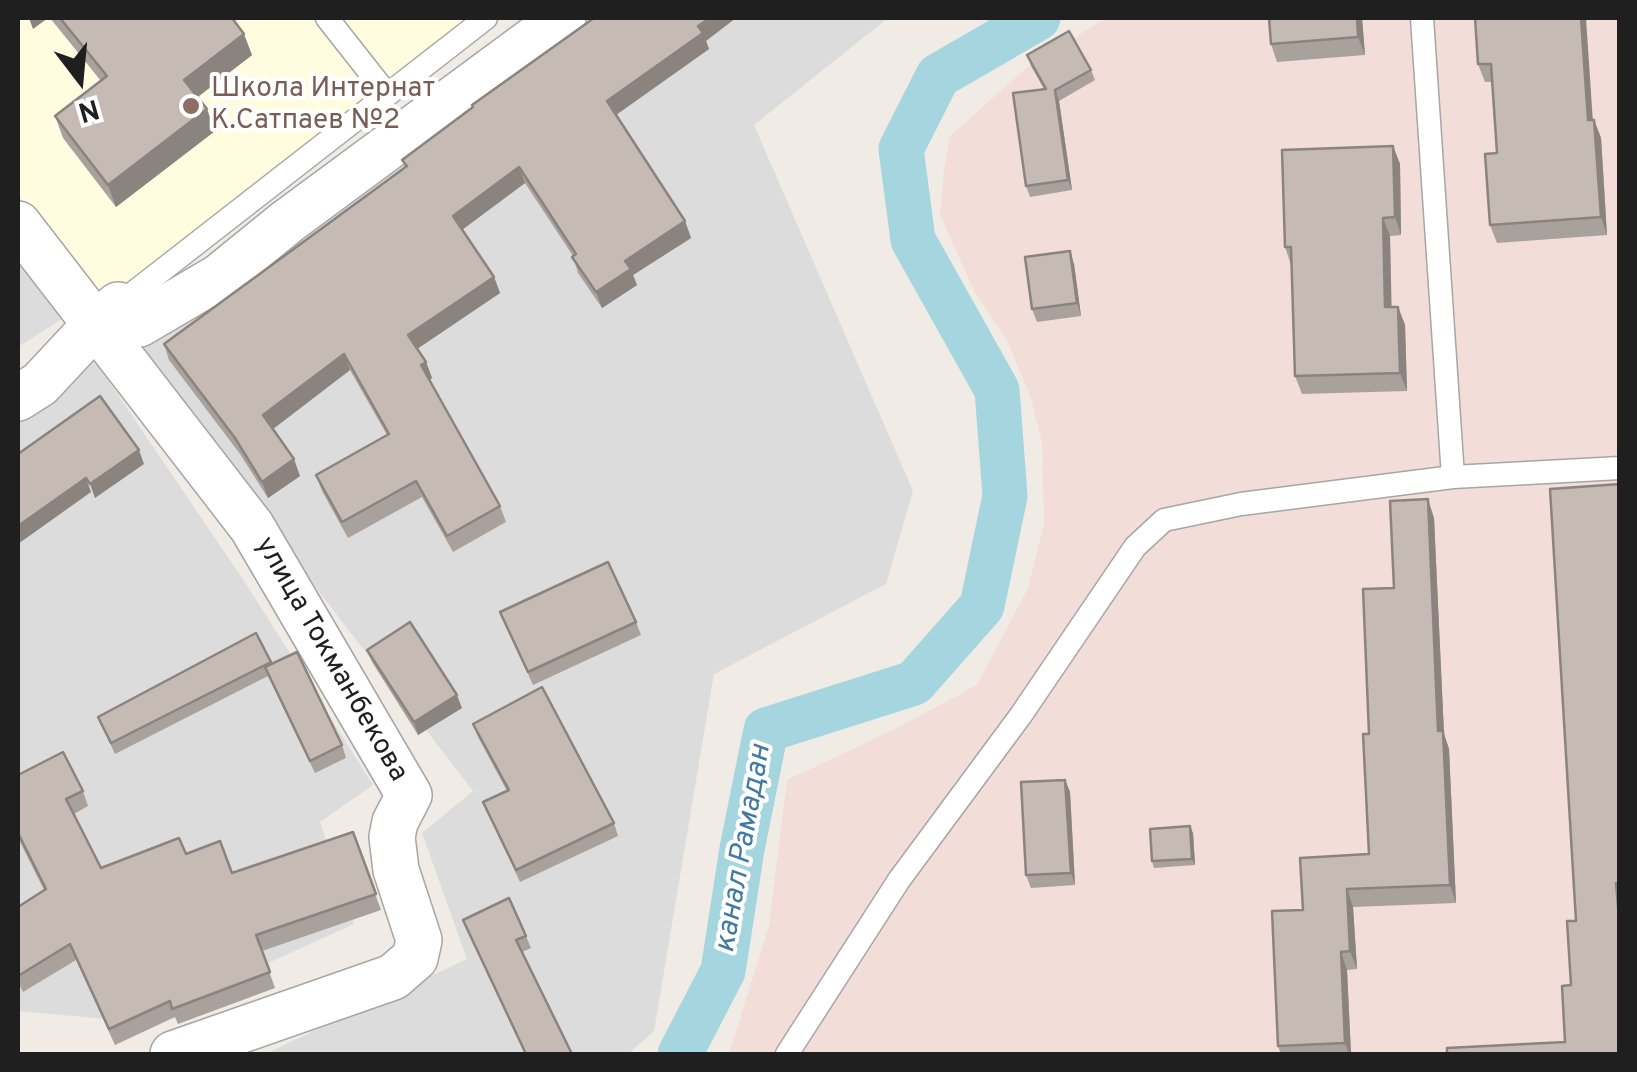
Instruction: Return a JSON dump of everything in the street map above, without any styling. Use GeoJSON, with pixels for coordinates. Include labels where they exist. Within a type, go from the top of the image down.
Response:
{"type":"FeatureCollection","features":[{"type":"Feature","properties":{"kind":"street"},"geometry":{"type":"LineString","coordinates":[[18,398],[40,384],[110,312],[139,324],[220,276],[288,220],[562,18]]}},
{"type":"Feature","properties":{"kind":"street","name":"улица Токманбекова"},"geometry":{"type":"LineString","coordinates":[[18,224],[110,312],[252,527],[409,795],[392,837],[396,870],[419,940],[415,958],[393,978],[173,1054]]}},
{"type":"Feature","properties":{"kind":"lane"},"geometry":{"type":"LineString","coordinates":[[327,18],[386,93]]}},
{"type":"Feature","properties":{"kind":"lane"},"geometry":{"type":"LineString","coordinates":[[110,312],[486,18]]}},
{"type":"Feature","properties":{"kind":"lane"},"geometry":{"type":"LineString","coordinates":[[1422,18],[1453,477]]}},
{"type":"Feature","properties":{"kind":"lane"},"geometry":{"type":"LineString","coordinates":[[787,1054],[899,880],[1021,714],[1135,547],[1164,520],[1241,504],[1453,477],[1620,468]]}},
{"type":"Feature","properties":{"kind":"shaded area","name":"Школа Интернат К.Сатпаев №2"},"geometry":{"type":"Polygon","coordinates":[[[18,18],[481,18],[100,305],[18,194],[18,18]]]}},
{"type":"Feature","properties":{"kind":"shaded area"},"geometry":{"type":"Polygon","coordinates":[[[533,18],[888,18],[754,125],[913,491],[886,584],[714,674],[654,1031],[628,1054],[265,1054],[467,959],[422,833],[473,791],[116,329],[533,18]]]}},
{"type":"Feature","properties":{"kind":"shaded area"},"geometry":{"type":"Polygon","coordinates":[[[1106,18],[1619,18],[1619,1054],[729,1054],[769,926],[787,780],[977,685],[1028,588],[1044,523],[1042,443],[1031,398],[1007,340],[975,293],[940,215],[944,171],[950,136],[1026,68],[1106,18]]]}},
{"type":"Feature","properties":{"kind":"shaded area"},"geometry":{"type":"Polygon","coordinates":[[[18,260],[62,319],[18,347],[18,260]]]}},
{"type":"Feature","properties":{"kind":"shaded area"},"geometry":{"type":"Polygon","coordinates":[[[79,337],[248,587],[373,785],[320,822],[354,924],[139,1022],[18,1011],[18,378],[79,337]]]}},
{"type":"Feature","properties":{"kind":"building"},"geometry":{"type":"Polygon","coordinates":[[[60,18],[232,18],[244,34],[184,80],[207,109],[108,185],[55,116],[107,76],[60,18]]]}},
{"type":"Feature","properties":{"kind":"building"},"geometry":{"type":"Polygon","coordinates":[[[594,18],[710,18],[698,26],[703,33],[607,101],[685,221],[625,261],[631,269],[596,292],[519,167],[453,216],[494,277],[408,335],[426,362],[421,365],[500,506],[447,536],[416,481],[342,522],[316,475],[389,434],[344,354],[263,415],[294,459],[262,482],[235,438],[164,344],[407,166],[402,160],[594,18]]]}},
{"type":"Feature","properties":{"kind":"building"},"geometry":{"type":"Polygon","coordinates":[[[1269,18],[1357,18],[1358,37],[1271,44],[1269,18]]]}},
{"type":"Feature","properties":{"kind":"building"},"geometry":{"type":"Polygon","coordinates":[[[1475,18],[1581,18],[1588,120],[1594,120],[1601,217],[1490,225],[1485,154],[1497,153],[1491,64],[1478,64],[1475,18]]]}},
{"type":"Feature","properties":{"kind":"building"},"geometry":{"type":"Polygon","coordinates":[[[1069,31],[1091,70],[1055,90],[1068,180],[1026,186],[1013,93],[1046,89],[1027,55],[1069,31]]]}},
{"type":"Feature","properties":{"kind":"building"},"geometry":{"type":"Polygon","coordinates":[[[1393,146],[1395,217],[1383,218],[1385,307],[1398,307],[1400,373],[1295,376],[1291,247],[1285,247],[1282,150],[1393,146]]]}},
{"type":"Feature","properties":{"kind":"building"},"geometry":{"type":"Polygon","coordinates":[[[1070,251],[1077,303],[1032,309],[1025,257],[1070,251]]]}},
{"type":"Feature","properties":{"kind":"building"},"geometry":{"type":"Polygon","coordinates":[[[100,396],[139,450],[90,484],[86,478],[18,526],[18,454],[100,396]]]}},
{"type":"Feature","properties":{"kind":"building"},"geometry":{"type":"Polygon","coordinates":[[[1620,484],[1620,883],[1616,883],[1620,1054],[1447,1054],[1447,1048],[1565,1042],[1562,986],[1571,985],[1567,921],[1576,921],[1550,489],[1620,484]]]}},
{"type":"Feature","properties":{"kind":"building"},"geometry":{"type":"Polygon","coordinates":[[[1428,499],[1438,731],[1443,731],[1450,885],[1347,889],[1350,951],[1341,952],[1345,1043],[1278,1046],[1272,911],[1303,910],[1300,858],[1369,854],[1363,734],[1369,734],[1363,589],[1394,588],[1390,501],[1428,499]]]}},
{"type":"Feature","properties":{"kind":"building"},"geometry":{"type":"Polygon","coordinates":[[[608,562],[636,622],[528,672],[500,612],[608,562]]]}},
{"type":"Feature","properties":{"kind":"building"},"geometry":{"type":"Polygon","coordinates":[[[410,622],[457,695],[414,722],[367,650],[410,622]]]}},
{"type":"Feature","properties":{"kind":"building"},"geometry":{"type":"Polygon","coordinates":[[[256,633],[271,662],[111,743],[98,717],[256,633]]]}},
{"type":"Feature","properties":{"kind":"building"},"geometry":{"type":"Polygon","coordinates":[[[297,652],[342,745],[310,761],[265,667],[297,652]]]}},
{"type":"Feature","properties":{"kind":"building"},"geometry":{"type":"Polygon","coordinates":[[[542,687],[614,823],[516,870],[483,802],[509,790],[473,724],[542,687]]]}},
{"type":"Feature","properties":{"kind":"building"},"geometry":{"type":"Polygon","coordinates":[[[63,752],[83,791],[66,799],[101,868],[179,838],[186,854],[220,841],[232,873],[353,832],[376,894],[256,935],[270,972],[172,1009],[170,1001],[109,1029],[70,944],[18,976],[18,907],[46,889],[18,833],[18,775],[63,752]]]}},
{"type":"Feature","properties":{"kind":"building"},"geometry":{"type":"Polygon","coordinates":[[[1065,780],[1071,873],[1026,875],[1021,782],[1065,780]]]}},
{"type":"Feature","properties":{"kind":"building"},"geometry":{"type":"Polygon","coordinates":[[[1190,826],[1192,859],[1152,861],[1150,829],[1190,826]]]}},
{"type":"Feature","properties":{"kind":"building"},"geometry":{"type":"Polygon","coordinates":[[[509,898],[526,936],[516,940],[572,1054],[526,1054],[463,920],[509,898]]]}},
{"type":"Feature","properties":{"kind":"waterway","name":"канал Рамадан"},"geometry":{"type":"LineString","coordinates":[[680,1054],[723,971],[766,730],[914,683],[982,606],[1005,496],[997,390],[913,240],[901,149],[938,76],[1038,18]]}},
{"type":"Feature","properties":{"kind":"place","name":"Школа Интернат К.Сатпаев №2"},"geometry":{"type":"Point","coordinates":[191,106]}}]}
